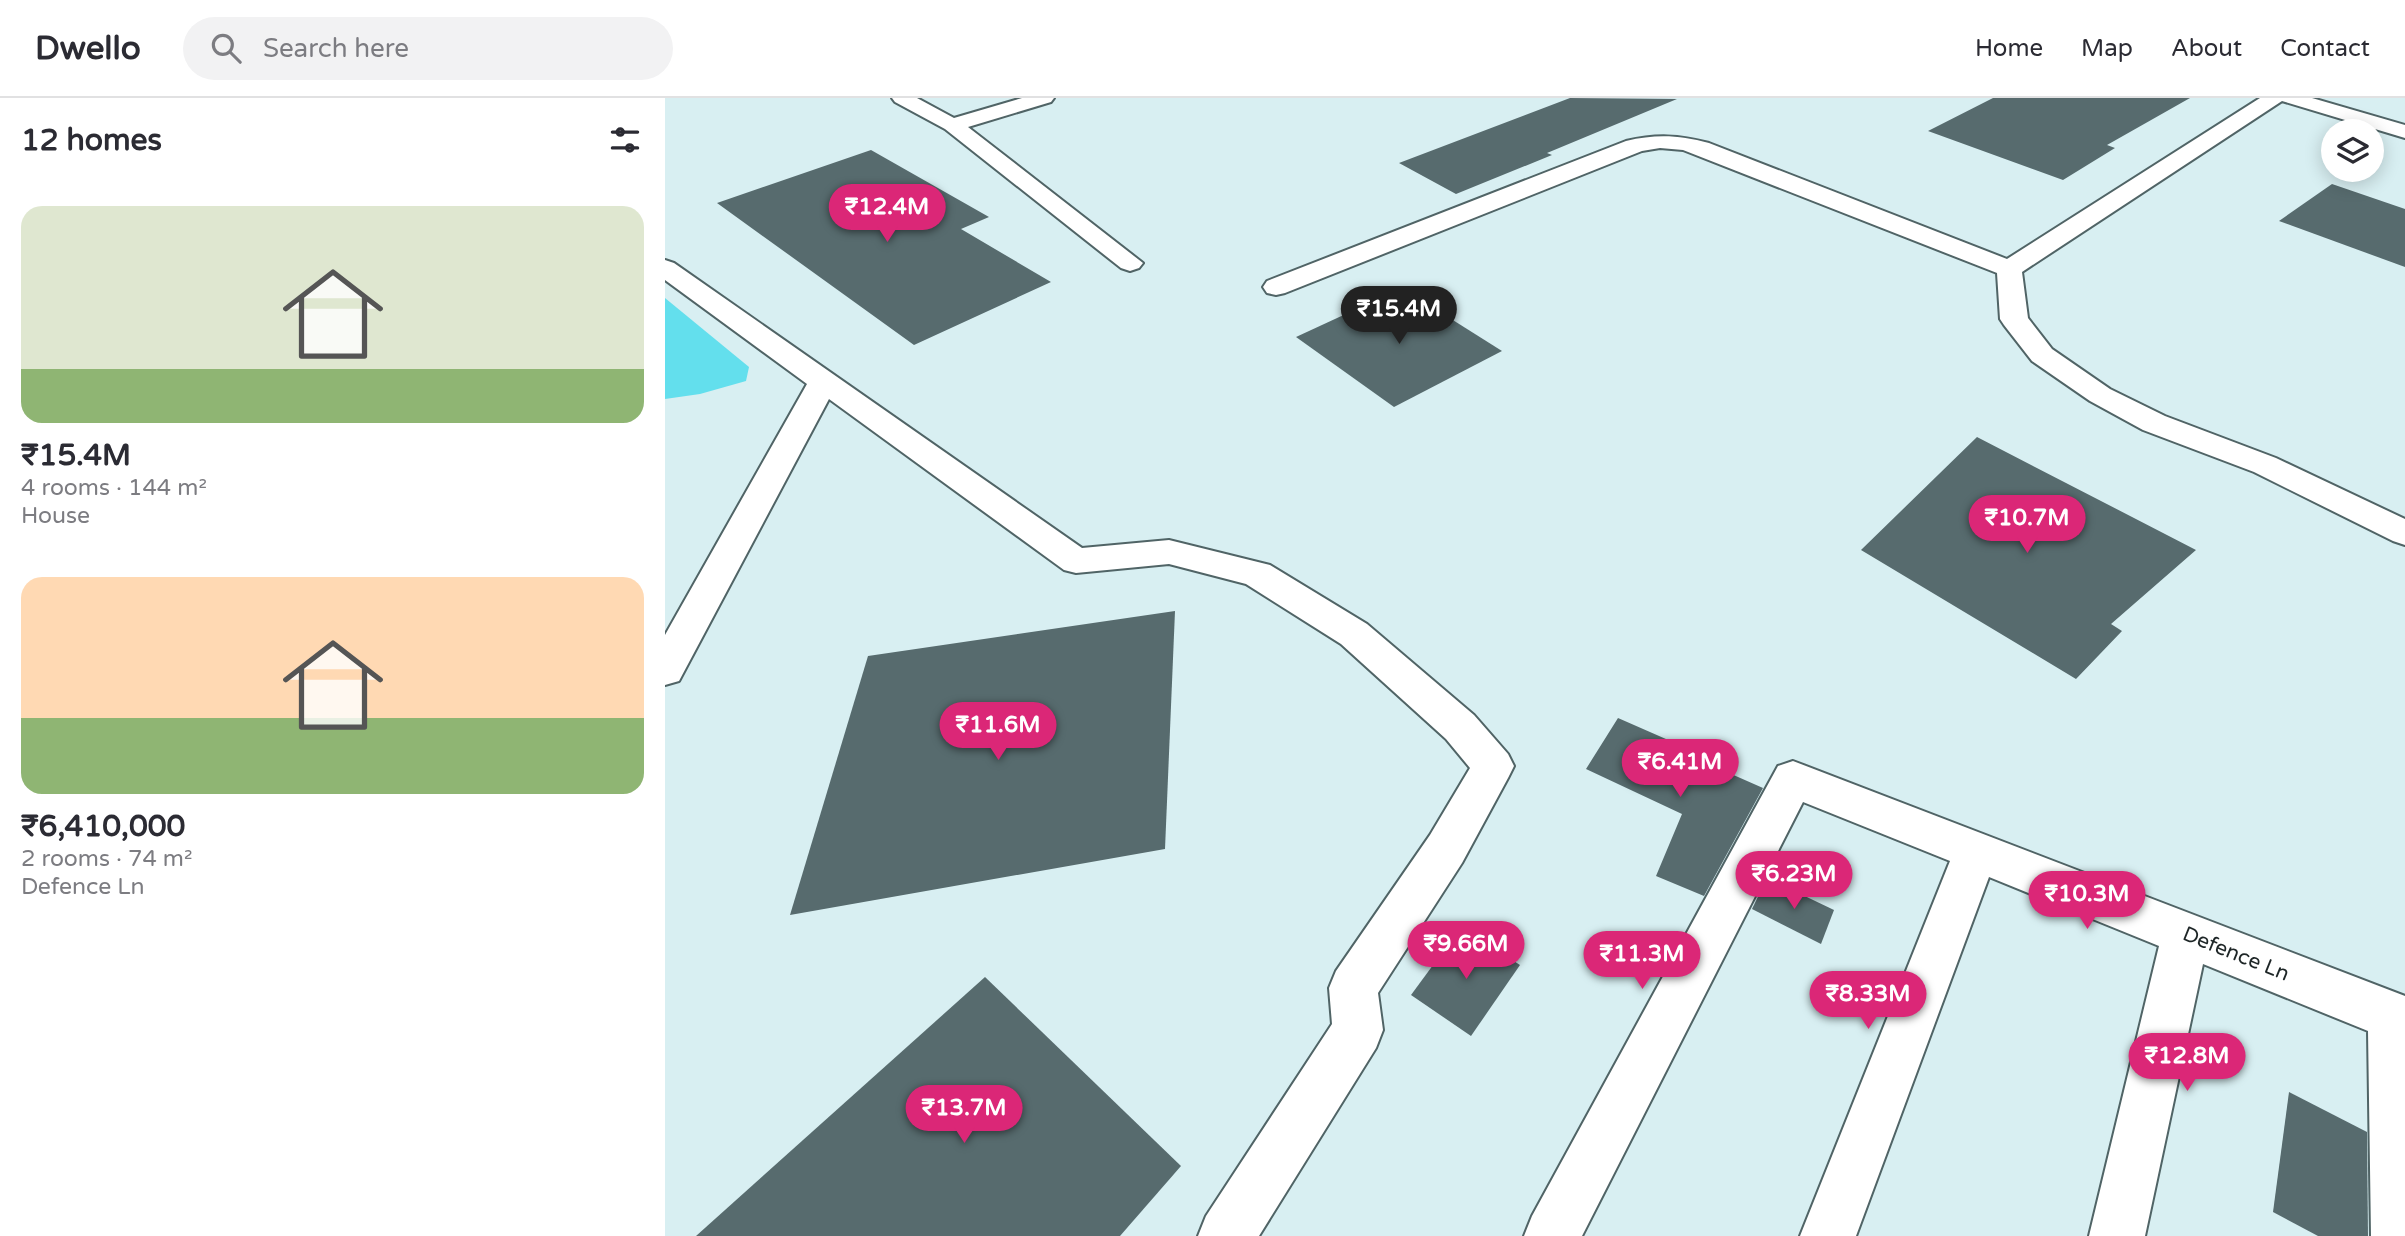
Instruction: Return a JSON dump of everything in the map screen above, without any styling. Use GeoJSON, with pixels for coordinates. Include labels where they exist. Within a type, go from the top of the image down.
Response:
{"type":"FeatureCollection","features":[{"type":"Feature","properties":{"kind":"street"},"geometry":{"type":"LineString","coordinates":[[902,98],[952,125],[1130,263]]}},
{"type":"Feature","properties":{"kind":"street"},"geometry":{"type":"LineString","coordinates":[[952,125],[1044,98]]}},
{"type":"Feature","properties":{"kind":"street"},"geometry":{"type":"LineString","coordinates":[[2009,269],[2274,98]]}},
{"type":"Feature","properties":{"kind":"street"},"geometry":{"type":"LineString","coordinates":[[2290,98],[2405,132]]}},
{"type":"Feature","properties":{"kind":"street"},"geometry":{"type":"LineString","coordinates":[[1276,287],[1634,146],[1658,139],[1701,148],[2009,269]]}},
{"type":"Feature","properties":{"kind":"street"},"geometry":{"type":"LineString","coordinates":[[665,268],[1076,561],[1169,552],[1257,574],[1354,634],[1460,727],[1493,766],[1445,849],[1353,988],[1358,1031],[1226,1236]]}},
{"type":"Feature","properties":{"kind":"street"},"geometry":{"type":"LineString","coordinates":[[2009,269],[2014,319],[2042,355],[2100,395],[2154,422],[2265,465],[2405,533]]}},
{"type":"Feature","properties":{"kind":"street"},"geometry":{"type":"LineString","coordinates":[[665,670],[824,383]]}},
{"type":"Feature","properties":{"kind":"street","name":"Defence Ln"},"geometry":{"type":"LineString","coordinates":[[1552,1236],[1793,779],[2399,1018]]}},
{"type":"Feature","properties":{"kind":"street"},"geometry":{"type":"LineString","coordinates":[[1828,1236],[1976,852]]}},
{"type":"Feature","properties":{"kind":"street"},"geometry":{"type":"LineString","coordinates":[[2117,1236],[2186,934]]}},
{"type":"Feature","properties":{"kind":"street"},"geometry":{"type":"LineString","coordinates":[[2399,1018],[2399,1236]]}},
{"type":"Feature","properties":{"kind":"shaded area"},"geometry":{"type":"Polygon","coordinates":[[[665,298],[749,367],[746,381],[700,394],[665,399],[665,298]]]}},
{"type":"Feature","properties":{"kind":"building"},"geometry":{"type":"Polygon","coordinates":[[[1570,98],[1677,99],[1456,194],[1399,163],[1570,98]]]}},
{"type":"Feature","properties":{"kind":"building"},"geometry":{"type":"Polygon","coordinates":[[[1993,98],[2190,98],[2107,145],[2115,148],[2063,180],[1928,131],[1993,98]]]}},
{"type":"Feature","properties":{"kind":"building"},"geometry":{"type":"Polygon","coordinates":[[[871,150],[989,217],[961,229],[1051,282],[914,345],[717,203],[871,150]]]}},
{"type":"Feature","properties":{"kind":"building"},"geometry":{"type":"Polygon","coordinates":[[[2332,184],[2405,209],[2405,267],[2279,221],[2332,184]]]}},
{"type":"Feature","properties":{"kind":"building"},"geometry":{"type":"Polygon","coordinates":[[[1402,288],[1502,351],[1394,407],[1296,337],[1402,288]]]}},
{"type":"Feature","properties":{"kind":"building"},"geometry":{"type":"Polygon","coordinates":[[[1977,437],[2196,550],[2111,624],[2122,631],[2076,679],[1861,550],[1977,437]]]}},
{"type":"Feature","properties":{"kind":"building"},"geometry":{"type":"Polygon","coordinates":[[[1175,611],[1165,849],[790,915],[868,656],[1175,611]]]}},
{"type":"Feature","properties":{"kind":"building"},"geometry":{"type":"Polygon","coordinates":[[[1618,718],[1707,757],[1704,762],[1763,788],[1704,896],[1656,876],[1682,814],[1586,769],[1618,718]]]}},
{"type":"Feature","properties":{"kind":"building"},"geometry":{"type":"Polygon","coordinates":[[[1767,878],[1834,910],[1821,944],[1752,909],[1767,878]]]}},
{"type":"Feature","properties":{"kind":"building"},"geometry":{"type":"Polygon","coordinates":[[[1461,927],[1520,965],[1471,1036],[1411,995],[1461,927]]]}},
{"type":"Feature","properties":{"kind":"building"},"geometry":{"type":"Polygon","coordinates":[[[985,977],[1181,1166],[1120,1236],[696,1236],[985,977]]]}},
{"type":"Feature","properties":{"kind":"building"},"geometry":{"type":"Polygon","coordinates":[[[2289,1092],[2367,1132],[2368,1236],[2318,1236],[2273,1212],[2289,1092]]]}}]}
